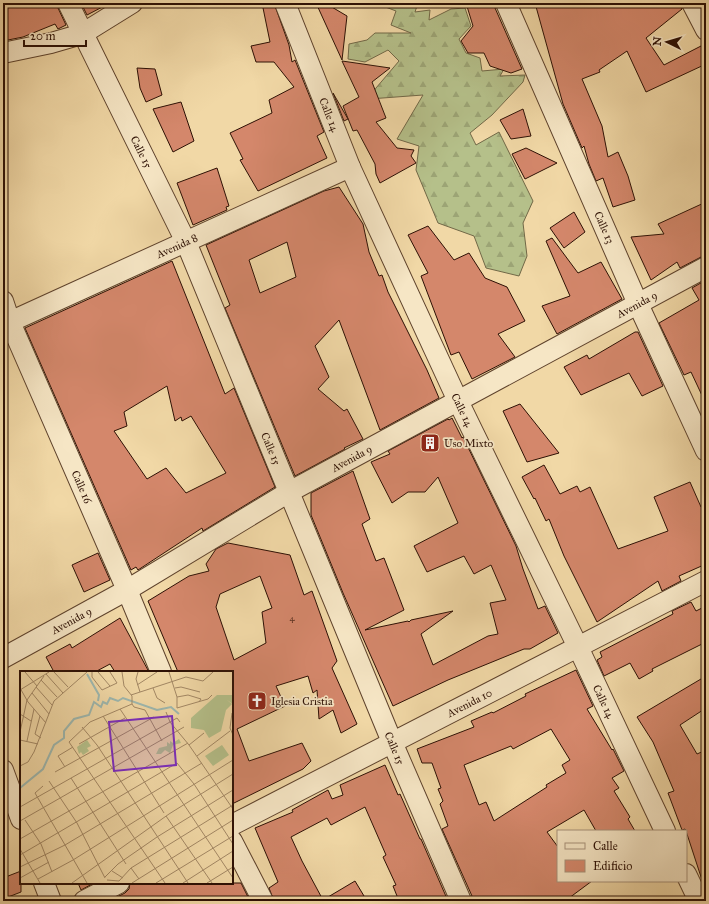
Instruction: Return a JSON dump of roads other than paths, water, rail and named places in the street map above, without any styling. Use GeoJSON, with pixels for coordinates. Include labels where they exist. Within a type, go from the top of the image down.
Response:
{"type":"FeatureCollection","features":[{"type":"Feature","properties":{"kind":"street","name":"Calle 15"},"geometry":{"type":"LineString","coordinates":[[68,3],[186,242],[392,742],[461,901]]}},
{"type":"Feature","properties":{"kind":"street"},"geometry":{"type":"LineString","coordinates":[[3,53],[82,34],[132,3]]}},
{"type":"Feature","properties":{"kind":"street","name":"Calle 14"},"geometry":{"type":"LineString","coordinates":[[285,3],[350,167],[458,401],[578,647],[665,830]]}},
{"type":"Feature","properties":{"kind":"street","name":"Calle 13"},"geometry":{"type":"LineString","coordinates":[[506,3],[638,304],[706,451]]}},
{"type":"Feature","properties":{"kind":"street"},"geometry":{"type":"LineString","coordinates":[[692,3],[706,30]]}},
{"type":"Feature","properties":{"kind":"street","name":"Avenida 8"},"geometry":{"type":"LineString","coordinates":[[7,323],[350,167]]}},
{"type":"Feature","properties":{"kind":"street","name":"Avenida 9"},"geometry":{"type":"LineString","coordinates":[[3,658],[127,590],[289,492],[706,267]]}},
{"type":"Feature","properties":{"kind":"street","name":"Calle 16"},"geometry":{"type":"LineString","coordinates":[[3,301],[7,323],[127,590],[161,671]]}},
{"type":"Feature","properties":{"kind":"street","name":"Avenida 10"},"geometry":{"type":"LineString","coordinates":[[233,824],[706,581]]}},
{"type":"Feature","properties":{"kind":"street"},"geometry":{"type":"LineString","coordinates":[[3,770],[20,816]]}},
{"type":"Feature","properties":{"kind":"street"},"geometry":{"type":"LineString","coordinates":[[233,843],[263,901]]}},
{"type":"Feature","properties":{"kind":"street"},"geometry":{"type":"LineString","coordinates":[[687,876],[699,901]]}},
{"type":"Feature","properties":{"kind":"street"},"geometry":{"type":"LineString","coordinates":[[44,884],[51,901]]}},
{"type":"Feature","properties":{"kind":"street"},"geometry":{"type":"LineString","coordinates":[[84,901],[117,884]]}},
{"type":"Feature","properties":{"kind":"place","name":"Uso Mixto"},"geometry":{"type":"Point","coordinates":[430,443]}},
{"type":"Feature","properties":{"kind":"place","name":"Iglesia Cristia"},"geometry":{"type":"Point","coordinates":[257,701]}}]}
